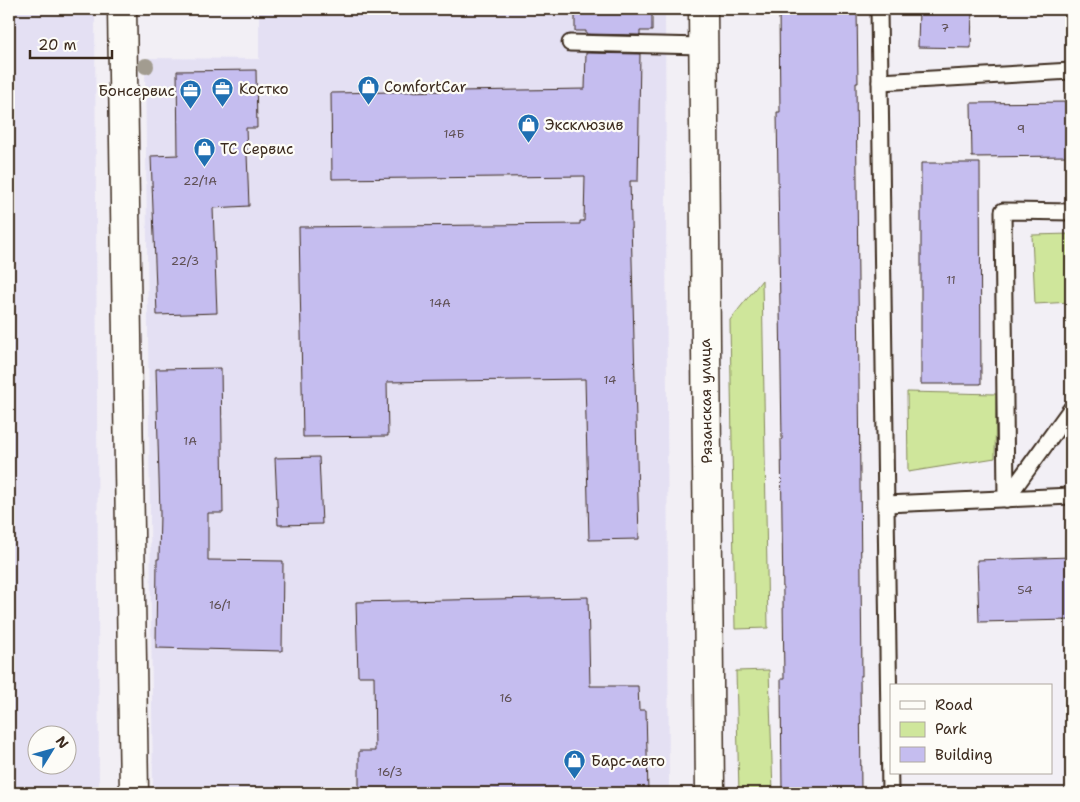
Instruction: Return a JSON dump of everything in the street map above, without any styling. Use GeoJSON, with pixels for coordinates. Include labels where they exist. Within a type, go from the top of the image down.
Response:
{"type":"FeatureCollection","features":[{"type":"Feature","properties":{"kind":"street"},"geometry":{"type":"LineString","coordinates":[[122,9],[134,793]]}},
{"type":"Feature","properties":{"kind":"street","name":"Рязанская улица"},"geometry":{"type":"LineString","coordinates":[[703,9],[710,793]]}},
{"type":"Feature","properties":{"kind":"lane"},"geometry":{"type":"LineString","coordinates":[[879,9],[890,793]]}},
{"type":"Feature","properties":{"kind":"lane"},"geometry":{"type":"LineString","coordinates":[[570,43],[703,46]]}},
{"type":"Feature","properties":{"kind":"lane"},"geometry":{"type":"LineString","coordinates":[[880,82],[1071,71]]}},
{"type":"Feature","properties":{"kind":"lane"},"geometry":{"type":"LineString","coordinates":[[1006,499],[1003,211],[1071,212]]}},
{"type":"Feature","properties":{"kind":"lane"},"geometry":{"type":"LineString","coordinates":[[1006,499],[1071,409]]}},
{"type":"Feature","properties":{"kind":"lane"},"geometry":{"type":"LineString","coordinates":[[886,504],[1071,496]]}},
{"type":"Feature","properties":{"kind":"shaded area"},"geometry":{"type":"Polygon","coordinates":[[[9,9],[95,9],[99,793],[9,793],[9,9]]]}},
{"type":"Feature","properties":{"kind":"shaded area"},"geometry":{"type":"Polygon","coordinates":[[[259,9],[665,9],[669,793],[153,793],[145,58],[259,59],[259,9]]]}},
{"type":"Feature","properties":{"kind":"green space"},"geometry":{"type":"Polygon","coordinates":[[[1071,234],[1071,302],[1035,304],[1032,235],[1071,234]]]}},
{"type":"Feature","properties":{"kind":"green space"},"geometry":{"type":"Polygon","coordinates":[[[762,280],[768,628],[735,629],[730,320],[762,280]]]}},
{"type":"Feature","properties":{"kind":"green space"},"geometry":{"type":"Polygon","coordinates":[[[907,392],[996,394],[995,458],[908,472],[907,392]]]}},
{"type":"Feature","properties":{"kind":"green space"},"geometry":{"type":"Polygon","coordinates":[[[769,670],[773,793],[739,793],[736,671],[769,670]]]}},
{"type":"Feature","properties":{"kind":"building"},"geometry":{"type":"Polygon","coordinates":[[[575,9],[652,9],[652,31],[640,31],[640,35],[586,34],[586,31],[575,31],[575,9]]]}},
{"type":"Feature","properties":{"kind":"building"},"geometry":{"type":"Polygon","coordinates":[[[779,9],[857,9],[858,83],[856,83],[862,676],[860,676],[861,793],[782,793],[781,679],[784,679],[777,112],[780,112],[779,9]]]}},
{"type":"Feature","properties":{"kind":"building"},"geometry":{"type":"Polygon","coordinates":[[[919,9],[972,9],[971,48],[918,47],[919,9]]]}},
{"type":"Feature","properties":{"kind":"building"},"geometry":{"type":"Polygon","coordinates":[[[586,53],[640,54],[638,181],[630,181],[639,539],[589,540],[585,379],[387,382],[388,436],[303,437],[299,227],[580,224],[580,221],[584,221],[585,176],[332,179],[331,93],[585,89],[586,53]]]}},
{"type":"Feature","properties":{"kind":"building"},"geometry":{"type":"Polygon","coordinates":[[[256,70],[257,128],[246,128],[249,206],[213,208],[217,313],[157,315],[151,156],[178,155],[177,71],[256,70]]]}},
{"type":"Feature","properties":{"kind":"building"},"geometry":{"type":"Polygon","coordinates":[[[1071,102],[1071,156],[972,157],[971,103],[1071,102]]]}},
{"type":"Feature","properties":{"kind":"building"},"geometry":{"type":"Polygon","coordinates":[[[921,163],[980,163],[981,384],[921,384],[921,163]]]}},
{"type":"Feature","properties":{"kind":"building"},"geometry":{"type":"Polygon","coordinates":[[[221,368],[223,513],[208,513],[208,560],[283,561],[282,651],[156,648],[157,559],[159,559],[160,514],[156,369],[221,368]]]}},
{"type":"Feature","properties":{"kind":"building"},"geometry":{"type":"Polygon","coordinates":[[[319,457],[322,524],[278,525],[275,458],[319,457]]]}},
{"type":"Feature","properties":{"kind":"building"},"geometry":{"type":"Polygon","coordinates":[[[1071,557],[1071,620],[979,622],[977,560],[1071,557]]]}},
{"type":"Feature","properties":{"kind":"building"},"geometry":{"type":"Polygon","coordinates":[[[588,597],[590,686],[638,686],[639,710],[646,710],[648,793],[359,793],[359,751],[375,751],[374,676],[358,676],[356,602],[588,597]]]}},
{"type":"Feature","properties":{"kind":"place","name":"ComfortCar"},"geometry":{"type":"Point","coordinates":[368,106]}},
{"type":"Feature","properties":{"kind":"place","name":"Костко"},"geometry":{"type":"Point","coordinates":[223,108]}},
{"type":"Feature","properties":{"kind":"place","name":"Бонсервис"},"geometry":{"type":"Point","coordinates":[191,110]}},
{"type":"Feature","properties":{"kind":"place","name":"Эксклюзив"},"geometry":{"type":"Point","coordinates":[529,144]}},
{"type":"Feature","properties":{"kind":"place","name":"ТС Сервис"},"geometry":{"type":"Point","coordinates":[204,168]}},
{"type":"Feature","properties":{"kind":"place","name":"Барс-авто"},"geometry":{"type":"Point","coordinates":[575,780]}}]}
